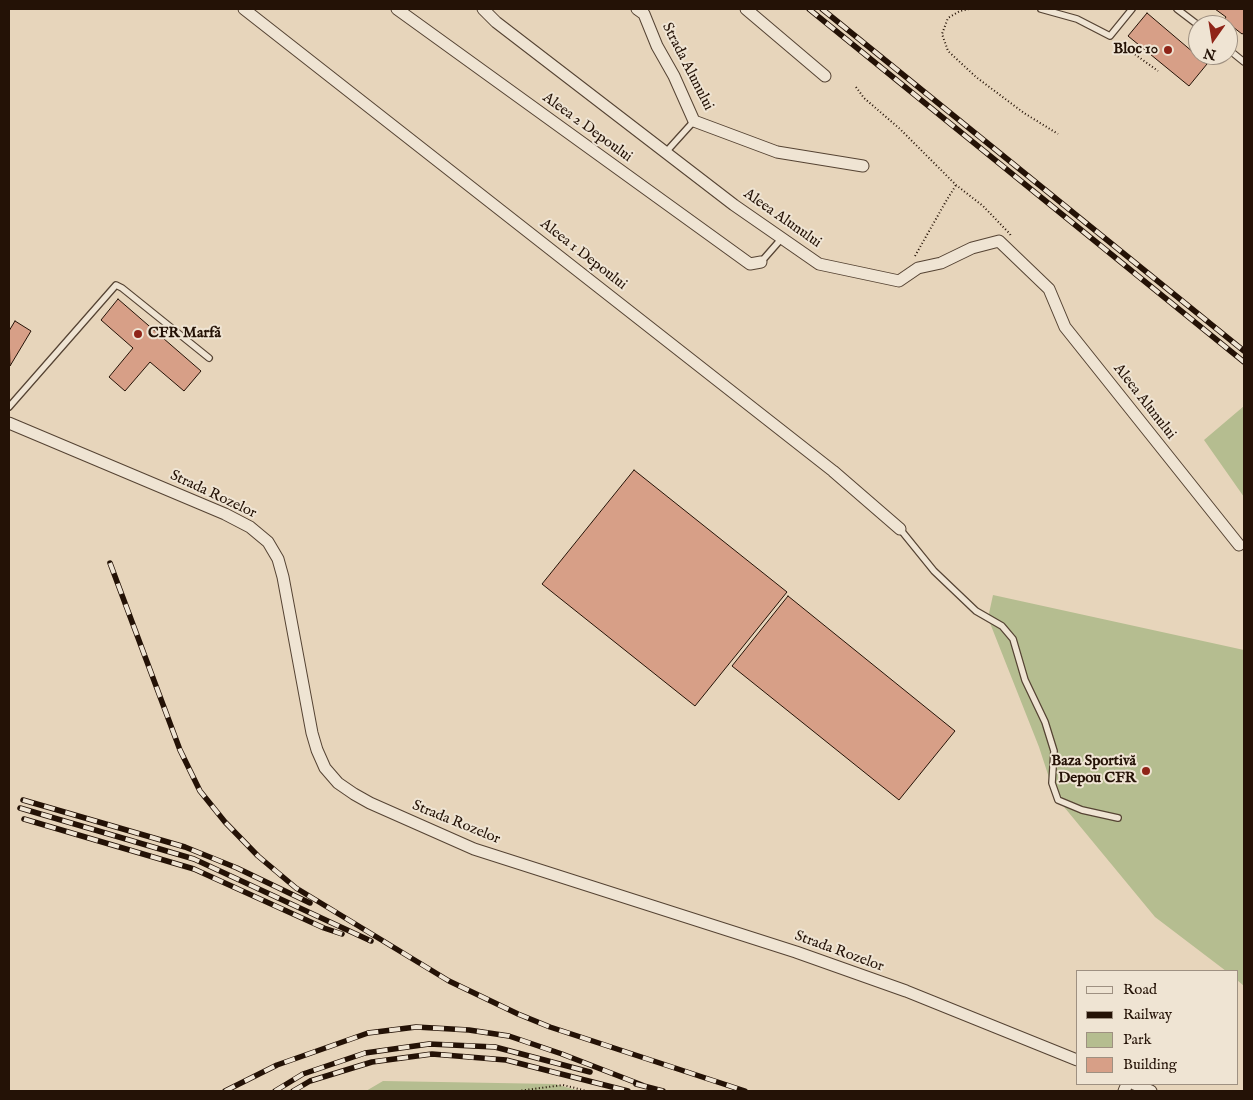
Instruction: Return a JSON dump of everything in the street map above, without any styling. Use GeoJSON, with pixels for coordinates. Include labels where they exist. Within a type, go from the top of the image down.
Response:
{"type":"FeatureCollection","features":[{"type":"Feature","properties":{"kind":"street","name":"Aleea 1 Depoului"},"geometry":{"type":"LineString","coordinates":[[244,9],[833,471],[900,529]]}},
{"type":"Feature","properties":{"kind":"street","name":"Aleea 2 Depoului"},"geometry":{"type":"LineString","coordinates":[[397,9],[750,264],[761,262]]}},
{"type":"Feature","properties":{"kind":"street","name":"Aleea Alunului"},"geometry":{"type":"LineString","coordinates":[[483,9],[496,22],[734,205],[819,264],[899,281],[918,268],[941,263],[972,248],[999,241],[1049,289],[1065,326],[1239,545]]}},
{"type":"Feature","properties":{"kind":"street","name":"Strada Alunului"},"geometry":{"type":"LineString","coordinates":[[637,9],[644,14],[657,46],[674,76],[694,121],[778,152],[863,166]]}},
{"type":"Feature","properties":{"kind":"street"},"geometry":{"type":"LineString","coordinates":[[746,9],[825,76]]}},
{"type":"Feature","properties":{"kind":"street","name":"Strada Rozelor"},"geometry":{"type":"LineString","coordinates":[[9,423],[225,514],[250,527],[268,542],[278,559],[283,577],[312,733],[317,750],[326,768],[338,783],[354,794],[370,803],[474,849],[796,952],[906,991],[1076,1060]]}},
{"type":"Feature","properties":{"kind":"street"},"geometry":{"type":"LineString","coordinates":[[1136,1085],[1150,1091]]}},
{"type":"Feature","properties":{"kind":"lane"},"geometry":{"type":"LineString","coordinates":[[1041,9],[1076,19],[1110,36],[1132,9]]}},
{"type":"Feature","properties":{"kind":"lane"},"geometry":{"type":"LineString","coordinates":[[1177,9],[1188,17]]}},
{"type":"Feature","properties":{"kind":"lane"},"geometry":{"type":"LineString","coordinates":[[666,152],[694,121]]}},
{"type":"Feature","properties":{"kind":"lane"},"geometry":{"type":"LineString","coordinates":[[761,262],[782,238]]}},
{"type":"Feature","properties":{"kind":"lane"},"geometry":{"type":"LineString","coordinates":[[9,407],[116,285],[209,358]]}},
{"type":"Feature","properties":{"kind":"lane"},"geometry":{"type":"LineString","coordinates":[[900,529],[934,571],[976,611],[1002,626],[1013,639],[1025,680],[1045,722],[1054,751],[1052,782],[1058,800],[1082,810],[1118,818]]}},
{"type":"Feature","properties":{"kind":"path"},"geometry":{"type":"LineString","coordinates":[[968,9],[960,10],[948,18],[942,34],[948,51],[984,83],[1024,113],[1058,134]]}},
{"type":"Feature","properties":{"kind":"path"},"geometry":{"type":"LineString","coordinates":[[1110,36],[1158,71]]}},
{"type":"Feature","properties":{"kind":"path"},"geometry":{"type":"LineString","coordinates":[[856,87],[864,98],[900,128],[956,185],[983,206],[1010,234],[1015,256]]}},
{"type":"Feature","properties":{"kind":"path"},"geometry":{"type":"LineString","coordinates":[[918,268],[915,255],[956,185]]}},
{"type":"Feature","properties":{"kind":"path"},"geometry":{"type":"LineString","coordinates":[[518,1091],[563,1084],[587,1091]]}},
{"type":"Feature","properties":{"kind":"green space"},"geometry":{"type":"Polygon","coordinates":[[[1244,406],[1244,497],[1204,440],[1244,406]]]}},
{"type":"Feature","properties":{"kind":"green space","name":"Baza Sportivă Depou CFR"},"geometry":{"type":"Polygon","coordinates":[[[993,595],[1244,650],[1244,986],[1238,981],[1238,970],[1225,970],[1155,917],[1055,796],[1039,747],[988,618],[993,595]]]}},
{"type":"Feature","properties":{"kind":"green space"},"geometry":{"type":"Polygon","coordinates":[[[383,1081],[555,1084],[580,1091],[366,1091],[383,1081]]]}},
{"type":"Feature","properties":{"kind":"building"},"geometry":{"type":"Polygon","coordinates":[[[1215,9],[1244,9],[1244,33],[1242,34],[1238,31],[1238,15],[1223,15],[1215,9]]]}},
{"type":"Feature","properties":{"kind":"building","name":"Bloc 10"},"geometry":{"type":"Polygon","coordinates":[[[1147,13],[1188,48],[1188,65],[1206,65],[1189,86],[1128,36],[1147,13]]]}},
{"type":"Feature","properties":{"kind":"building","name":"CFR Marfă"},"geometry":{"type":"Polygon","coordinates":[[[118,299],[201,371],[184,391],[150,362],[125,391],[109,377],[133,348],[101,320],[118,299]]]}},
{"type":"Feature","properties":{"kind":"building"},"geometry":{"type":"Polygon","coordinates":[[[15,321],[31,331],[10,366],[9,331],[15,321]]]}},
{"type":"Feature","properties":{"kind":"building"},"geometry":{"type":"Polygon","coordinates":[[[634,470],[787,592],[695,706],[542,584],[634,470]]]}},
{"type":"Feature","properties":{"kind":"building"},"geometry":{"type":"Polygon","coordinates":[[[788,596],[955,731],[899,800],[732,666],[788,596]]]}},
{"type":"Feature","properties":{"kind":"railway"},"geometry":{"type":"LineString","coordinates":[[809,9],[1244,362]]}},
{"type":"Feature","properties":{"kind":"railway"},"geometry":{"type":"LineString","coordinates":[[822,9],[1244,351]]}},
{"type":"Feature","properties":{"kind":"railway"},"geometry":{"type":"LineString","coordinates":[[110,563],[180,750],[200,791],[225,822],[258,856],[296,888],[449,981],[518,1014],[550,1027],[745,1091]]}},
{"type":"Feature","properties":{"kind":"railway"},"geometry":{"type":"LineString","coordinates":[[23,800],[185,847],[237,868],[310,903]]}},
{"type":"Feature","properties":{"kind":"railway"},"geometry":{"type":"LineString","coordinates":[[20,808],[194,859],[371,941]]}},
{"type":"Feature","properties":{"kind":"railway"},"geometry":{"type":"LineString","coordinates":[[24,819],[194,869],[324,928],[342,934]]}},
{"type":"Feature","properties":{"kind":"railway"},"geometry":{"type":"LineString","coordinates":[[225,1091],[277,1065],[368,1033],[416,1027],[469,1030],[509,1036],[642,1085]]}},
{"type":"Feature","properties":{"kind":"railway"},"geometry":{"type":"LineString","coordinates":[[275,1091],[303,1074],[365,1053],[429,1044],[495,1047],[590,1072]]}},
{"type":"Feature","properties":{"kind":"railway"},"geometry":{"type":"LineString","coordinates":[[293,1091],[310,1081],[372,1062],[432,1054],[506,1060],[628,1091]]}},
{"type":"Feature","properties":{"kind":"railway"},"geometry":{"type":"LineString","coordinates":[[636,1084],[663,1091]]}},
{"type":"Feature","properties":{"kind":"place","name":"Bloc 10"},"geometry":{"type":"Point","coordinates":[1168,50]}},
{"type":"Feature","properties":{"kind":"place","name":"CFR Marfă"},"geometry":{"type":"Point","coordinates":[138,334]}},
{"type":"Feature","properties":{"kind":"place","name":"Baza Sportivă Depou CFR"},"geometry":{"type":"Point","coordinates":[1146,771]}}]}
